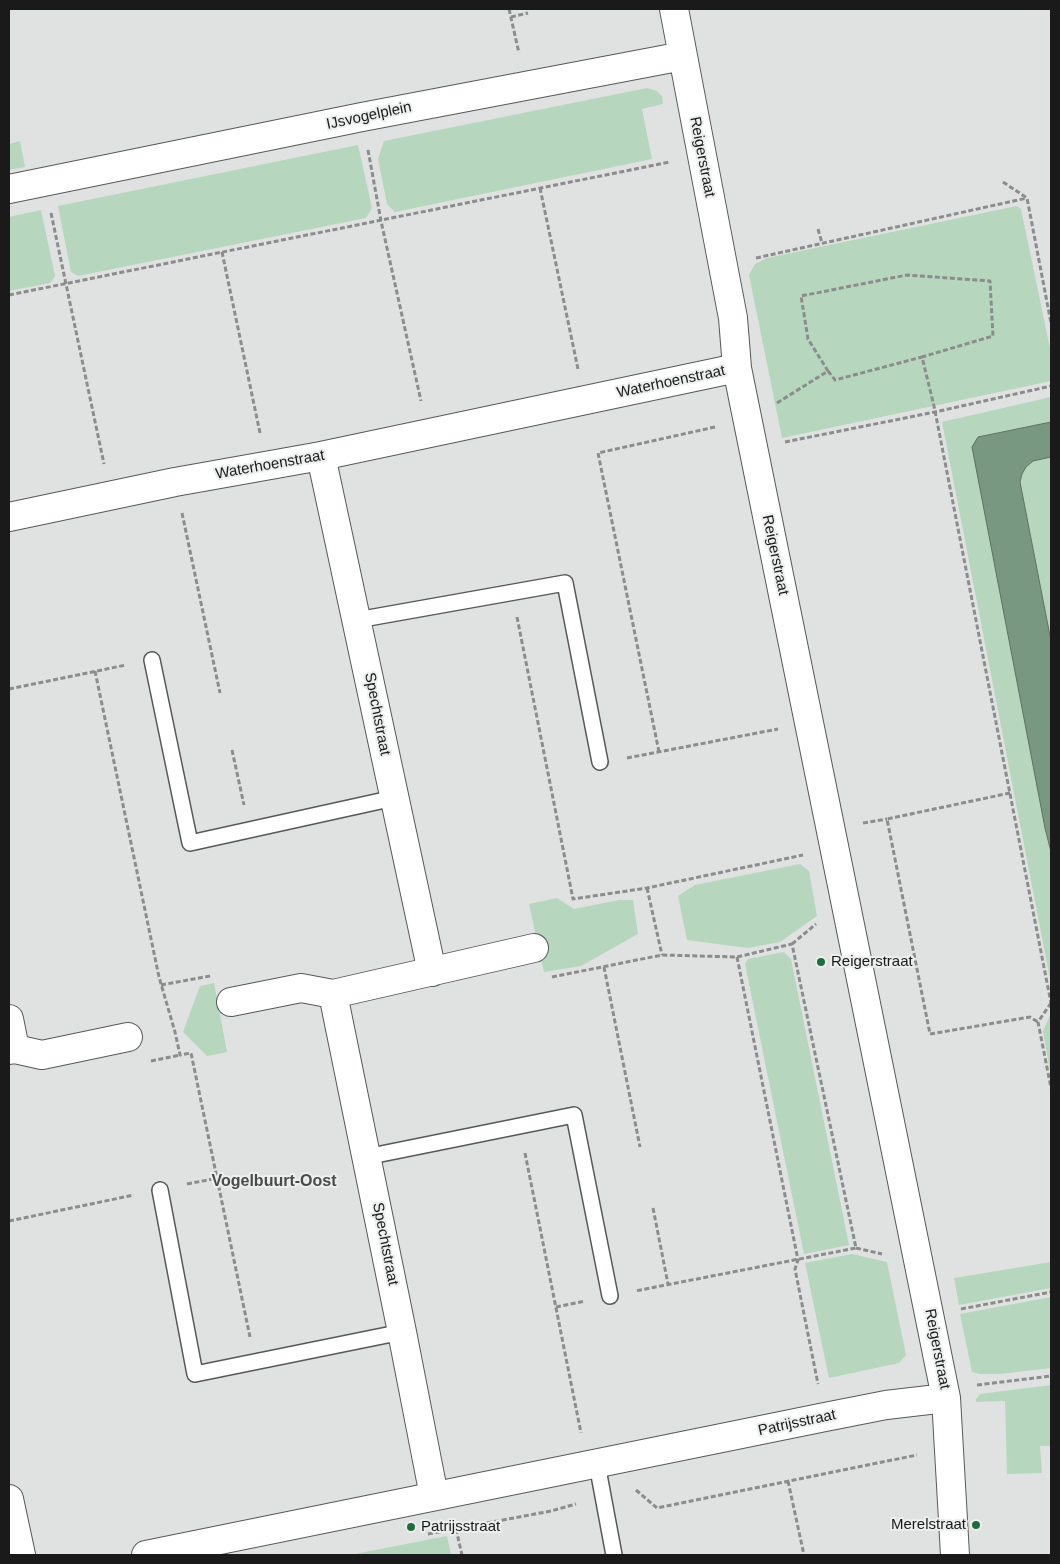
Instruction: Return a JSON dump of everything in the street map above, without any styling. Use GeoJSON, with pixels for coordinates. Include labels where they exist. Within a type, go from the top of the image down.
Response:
{"type":"FeatureCollection","features":[{"type":"Feature","properties":{"kind":"street"},"geometry":{"type":"LineString","coordinates":[[674,9],[683,56]]}},
{"type":"Feature","properties":{"kind":"street","name":"IJsvogelplein"},"geometry":{"type":"LineString","coordinates":[[9,189],[362,117],[683,56]]}},
{"type":"Feature","properties":{"kind":"street","name":"Reigerstraat"},"geometry":{"type":"LineString","coordinates":[[683,56],[733,318],[737,368],[946,1398],[955,1555]]}},
{"type":"Feature","properties":{"kind":"street","name":"Waterhoenstraat"},"geometry":{"type":"LineString","coordinates":[[9,517],[175,482],[321,456],[737,368]]}},
{"type":"Feature","properties":{"kind":"street","name":"Spechtstraat"},"geometry":{"type":"LineString","coordinates":[[321,456],[432,972]]}},
{"type":"Feature","properties":{"kind":"street"},"geometry":{"type":"LineString","coordinates":[[231,1002],[301,988],[333,994],[534,948]]}},
{"type":"Feature","properties":{"kind":"street","name":"Spechtstraat"},"geometry":{"type":"LineString","coordinates":[[333,994],[434,1496]]}},
{"type":"Feature","properties":{"kind":"street"},"geometry":{"type":"LineString","coordinates":[[9,1019],[12,1049],[42,1055],[128,1037]]}},
{"type":"Feature","properties":{"kind":"street","name":"Patrijsstraat"},"geometry":{"type":"LineString","coordinates":[[146,1555],[210,1549],[434,1496],[886,1405],[946,1398]]}},
{"type":"Feature","properties":{"kind":"street"},"geometry":{"type":"LineString","coordinates":[[9,1499],[20,1555]]}},
{"type":"Feature","properties":{"kind":"lane"},"geometry":{"type":"LineString","coordinates":[[357,620],[565,583],[600,762]]}},
{"type":"Feature","properties":{"kind":"lane"},"geometry":{"type":"LineString","coordinates":[[152,660],[190,843],[394,798]]}},
{"type":"Feature","properties":{"kind":"lane"},"geometry":{"type":"LineString","coordinates":[[366,1157],[574,1115],[610,1296]]}},
{"type":"Feature","properties":{"kind":"lane"},"geometry":{"type":"LineString","coordinates":[[160,1190],[195,1374],[402,1332]]}},
{"type":"Feature","properties":{"kind":"lane"},"geometry":{"type":"LineString","coordinates":[[592,1465],[614,1555]]}},
{"type":"Feature","properties":{"kind":"path"},"geometry":{"type":"LineString","coordinates":[[510,9],[525,86]]}},
{"type":"Feature","properties":{"kind":"path"},"geometry":{"type":"LineString","coordinates":[[511,17],[528,13]]}},
{"type":"Feature","properties":{"kind":"path"},"geometry":{"type":"LineString","coordinates":[[362,117],[382,221],[428,433]]}},
{"type":"Feature","properties":{"kind":"path"},"geometry":{"type":"LineString","coordinates":[[9,295],[702,156]]}},
{"type":"Feature","properties":{"kind":"path"},"geometry":{"type":"LineString","coordinates":[[1003,182],[1026,198],[1051,323]]}},
{"type":"Feature","properties":{"kind":"path"},"geometry":{"type":"LineString","coordinates":[[44,183],[111,496]]}},
{"type":"Feature","properties":{"kind":"path"},"geometry":{"type":"LineString","coordinates":[[540,188],[585,401]]}},
{"type":"Feature","properties":{"kind":"path"},"geometry":{"type":"LineString","coordinates":[[750,262],[755,258],[1026,198]]}},
{"type":"Feature","properties":{"kind":"path"},"geometry":{"type":"LineString","coordinates":[[818,229],[822,243]]}},
{"type":"Feature","properties":{"kind":"path"},"geometry":{"type":"LineString","coordinates":[[222,252],[266,466]]}},
{"type":"Feature","properties":{"kind":"path"},"geometry":{"type":"LineString","coordinates":[[907,275],[990,281],[993,336],[835,380],[828,371],[808,339],[801,296],[907,275]]}},
{"type":"Feature","properties":{"kind":"path"},"geometry":{"type":"LineString","coordinates":[[922,357],[935,412],[1051,1003],[1038,1022],[1051,1088]]}},
{"type":"Feature","properties":{"kind":"path"},"geometry":{"type":"LineString","coordinates":[[771,408],[828,371]]}},
{"type":"Feature","properties":{"kind":"path"},"geometry":{"type":"LineString","coordinates":[[778,443],[935,412],[1051,386]]}},
{"type":"Feature","properties":{"kind":"path"},"geometry":{"type":"LineString","coordinates":[[659,752],[598,453],[720,426]]}},
{"type":"Feature","properties":{"kind":"path"},"geometry":{"type":"LineString","coordinates":[[175,482],[220,694]]}},
{"type":"Feature","properties":{"kind":"path"},"geometry":{"type":"LineString","coordinates":[[512,592],[573,899],[647,888],[807,854]]}},
{"type":"Feature","properties":{"kind":"path"},"geometry":{"type":"LineString","coordinates":[[9,690],[152,660]]}},
{"type":"Feature","properties":{"kind":"path"},"geometry":{"type":"LineString","coordinates":[[95,671],[159,978],[176,1032],[180,1055],[191,1053],[255,1362]]}},
{"type":"Feature","properties":{"kind":"path"},"geometry":{"type":"LineString","coordinates":[[600,762],[810,723]]}},
{"type":"Feature","properties":{"kind":"path"},"geometry":{"type":"LineString","coordinates":[[232,750],[249,830]]}},
{"type":"Feature","properties":{"kind":"path"},"geometry":{"type":"LineString","coordinates":[[856,825],[1010,793]]}},
{"type":"Feature","properties":{"kind":"path"},"geometry":{"type":"LineString","coordinates":[[887,819],[930,1034],[1030,1017],[1038,1022]]}},
{"type":"Feature","properties":{"kind":"path"},"geometry":{"type":"LineString","coordinates":[[647,888],[662,955]]}},
{"type":"Feature","properties":{"kind":"path"},"geometry":{"type":"LineString","coordinates":[[534,948],[541,979],[662,955],[737,957],[792,944],[856,1248],[556,1307]]}},
{"type":"Feature","properties":{"kind":"path"},"geometry":{"type":"LineString","coordinates":[[737,957],[798,1260],[796,1269],[826,1417]]}},
{"type":"Feature","properties":{"kind":"path"},"geometry":{"type":"LineString","coordinates":[[604,967],[640,1147]]}},
{"type":"Feature","properties":{"kind":"path"},"geometry":{"type":"LineString","coordinates":[[520,1126],[556,1307],[592,1465]]}},
{"type":"Feature","properties":{"kind":"path"},"geometry":{"type":"LineString","coordinates":[[9,1222],[218,1178]]}},
{"type":"Feature","properties":{"kind":"path"},"geometry":{"type":"LineString","coordinates":[[653,1208],[668,1284]]}},
{"type":"Feature","properties":{"kind":"path"},"geometry":{"type":"LineString","coordinates":[[931,1319],[957,1310],[1051,1292]]}},
{"type":"Feature","properties":{"kind":"path"},"geometry":{"type":"LineString","coordinates":[[946,1398],[963,1387],[1051,1376]]}},
{"type":"Feature","properties":{"kind":"path"},"geometry":{"type":"LineString","coordinates":[[788,1481],[804,1555]]}},
{"type":"Feature","properties":{"kind":"path"},"geometry":{"type":"LineString","coordinates":[[456,1529],[462,1555]]}},
{"type":"Feature","properties":{"kind":"shaded area"},"geometry":{"type":"Polygon","coordinates":[[[647,88],[657,91],[662,96],[663,104],[642,109],[652,159],[395,212],[387,204],[378,159],[384,141],[647,88]]]}},
{"type":"Feature","properties":{"kind":"shaded area"},"geometry":{"type":"Polygon","coordinates":[[[20,141],[25,167],[9,170],[9,144],[20,141]]]}},
{"type":"Feature","properties":{"kind":"shaded area"},"geometry":{"type":"Polygon","coordinates":[[[358,145],[372,208],[366,218],[78,276],[71,272],[58,206],[358,145]]]}},
{"type":"Feature","properties":{"kind":"shaded area"},"geometry":{"type":"Polygon","coordinates":[[[1017,206],[1021,209],[1051,353],[1051,381],[782,438],[749,275],[755,264],[767,258],[1017,206]]]}},
{"type":"Feature","properties":{"kind":"shaded area"},"geometry":{"type":"Polygon","coordinates":[[[41,210],[55,276],[50,283],[9,291],[9,217],[41,210]]]}},
{"type":"Feature","properties":{"kind":"shaded area"},"geometry":{"type":"Polygon","coordinates":[[[1051,397],[1051,422],[978,437],[1045,828],[1051,852],[1051,984],[942,422],[1051,397]]]}},
{"type":"Feature","properties":{"kind":"shaded area"},"geometry":{"type":"Polygon","coordinates":[[[1051,422],[1051,457],[1033,461],[1026,467],[1020,482],[1051,641],[1051,852],[972,447],[978,437],[1051,422]]]}},
{"type":"Feature","properties":{"kind":"shaded area"},"geometry":{"type":"Polygon","coordinates":[[[1051,457],[1051,641],[1020,482],[1026,467],[1033,461],[1051,457]]]}},
{"type":"Feature","properties":{"kind":"shaded area"},"geometry":{"type":"Polygon","coordinates":[[[800,864],[809,871],[817,916],[780,942],[748,948],[687,940],[678,896],[695,885],[800,864]]]}},
{"type":"Feature","properties":{"kind":"shaded area"},"geometry":{"type":"Polygon","coordinates":[[[557,898],[574,909],[619,900],[633,900],[638,934],[581,966],[544,972],[529,904],[557,898]]]}},
{"type":"Feature","properties":{"kind":"shaded area"},"geometry":{"type":"Polygon","coordinates":[[[784,952],[791,959],[849,1245],[804,1254],[745,964],[748,959],[784,952]]]}},
{"type":"Feature","properties":{"kind":"shaded area"},"geometry":{"type":"Polygon","coordinates":[[[214,983],[227,1052],[207,1056],[183,1032],[200,986],[214,983]]]}},
{"type":"Feature","properties":{"kind":"shaded area"},"geometry":{"type":"Polygon","coordinates":[[[1051,1013],[1051,1077],[1043,1031],[1051,1013]]]}},
{"type":"Feature","properties":{"kind":"shaded area"},"geometry":{"type":"Polygon","coordinates":[[[852,1254],[887,1262],[906,1355],[899,1363],[829,1378],[805,1263],[852,1254]]]}},
{"type":"Feature","properties":{"kind":"shaded area"},"geometry":{"type":"Polygon","coordinates":[[[1051,1262],[1051,1288],[959,1305],[954,1278],[1051,1262]]]}},
{"type":"Feature","properties":{"kind":"shaded area"},"geometry":{"type":"Polygon","coordinates":[[[1051,1297],[1051,1368],[1000,1374],[972,1372],[960,1314],[1051,1297]]]}},
{"type":"Feature","properties":{"kind":"shaded area"},"geometry":{"type":"Polygon","coordinates":[[[1051,1385],[1051,1446],[1040,1446],[1042,1473],[1007,1474],[1005,1401],[976,1402],[976,1399],[980,1394],[1051,1385]]]}},
{"type":"Feature","properties":{"kind":"shaded area"},"geometry":{"type":"Polygon","coordinates":[[[447,1536],[451,1555],[350,1555],[447,1536]]]}},
{"type":"Feature","properties":{"kind":"place","name":"Reigerstraat"},"geometry":{"type":"Point","coordinates":[821,962]}},
{"type":"Feature","properties":{"kind":"place","name":"Merelstraat"},"geometry":{"type":"Point","coordinates":[976,1525]}},
{"type":"Feature","properties":{"kind":"place","name":"Patrijsstraat"},"geometry":{"type":"Point","coordinates":[411,1527]}},
{"type":"Feature","properties":{"kind":"district","name":"Vogelbuurt-Oost"},"geometry":{"type":"Point","coordinates":[274,1182]}}]}
